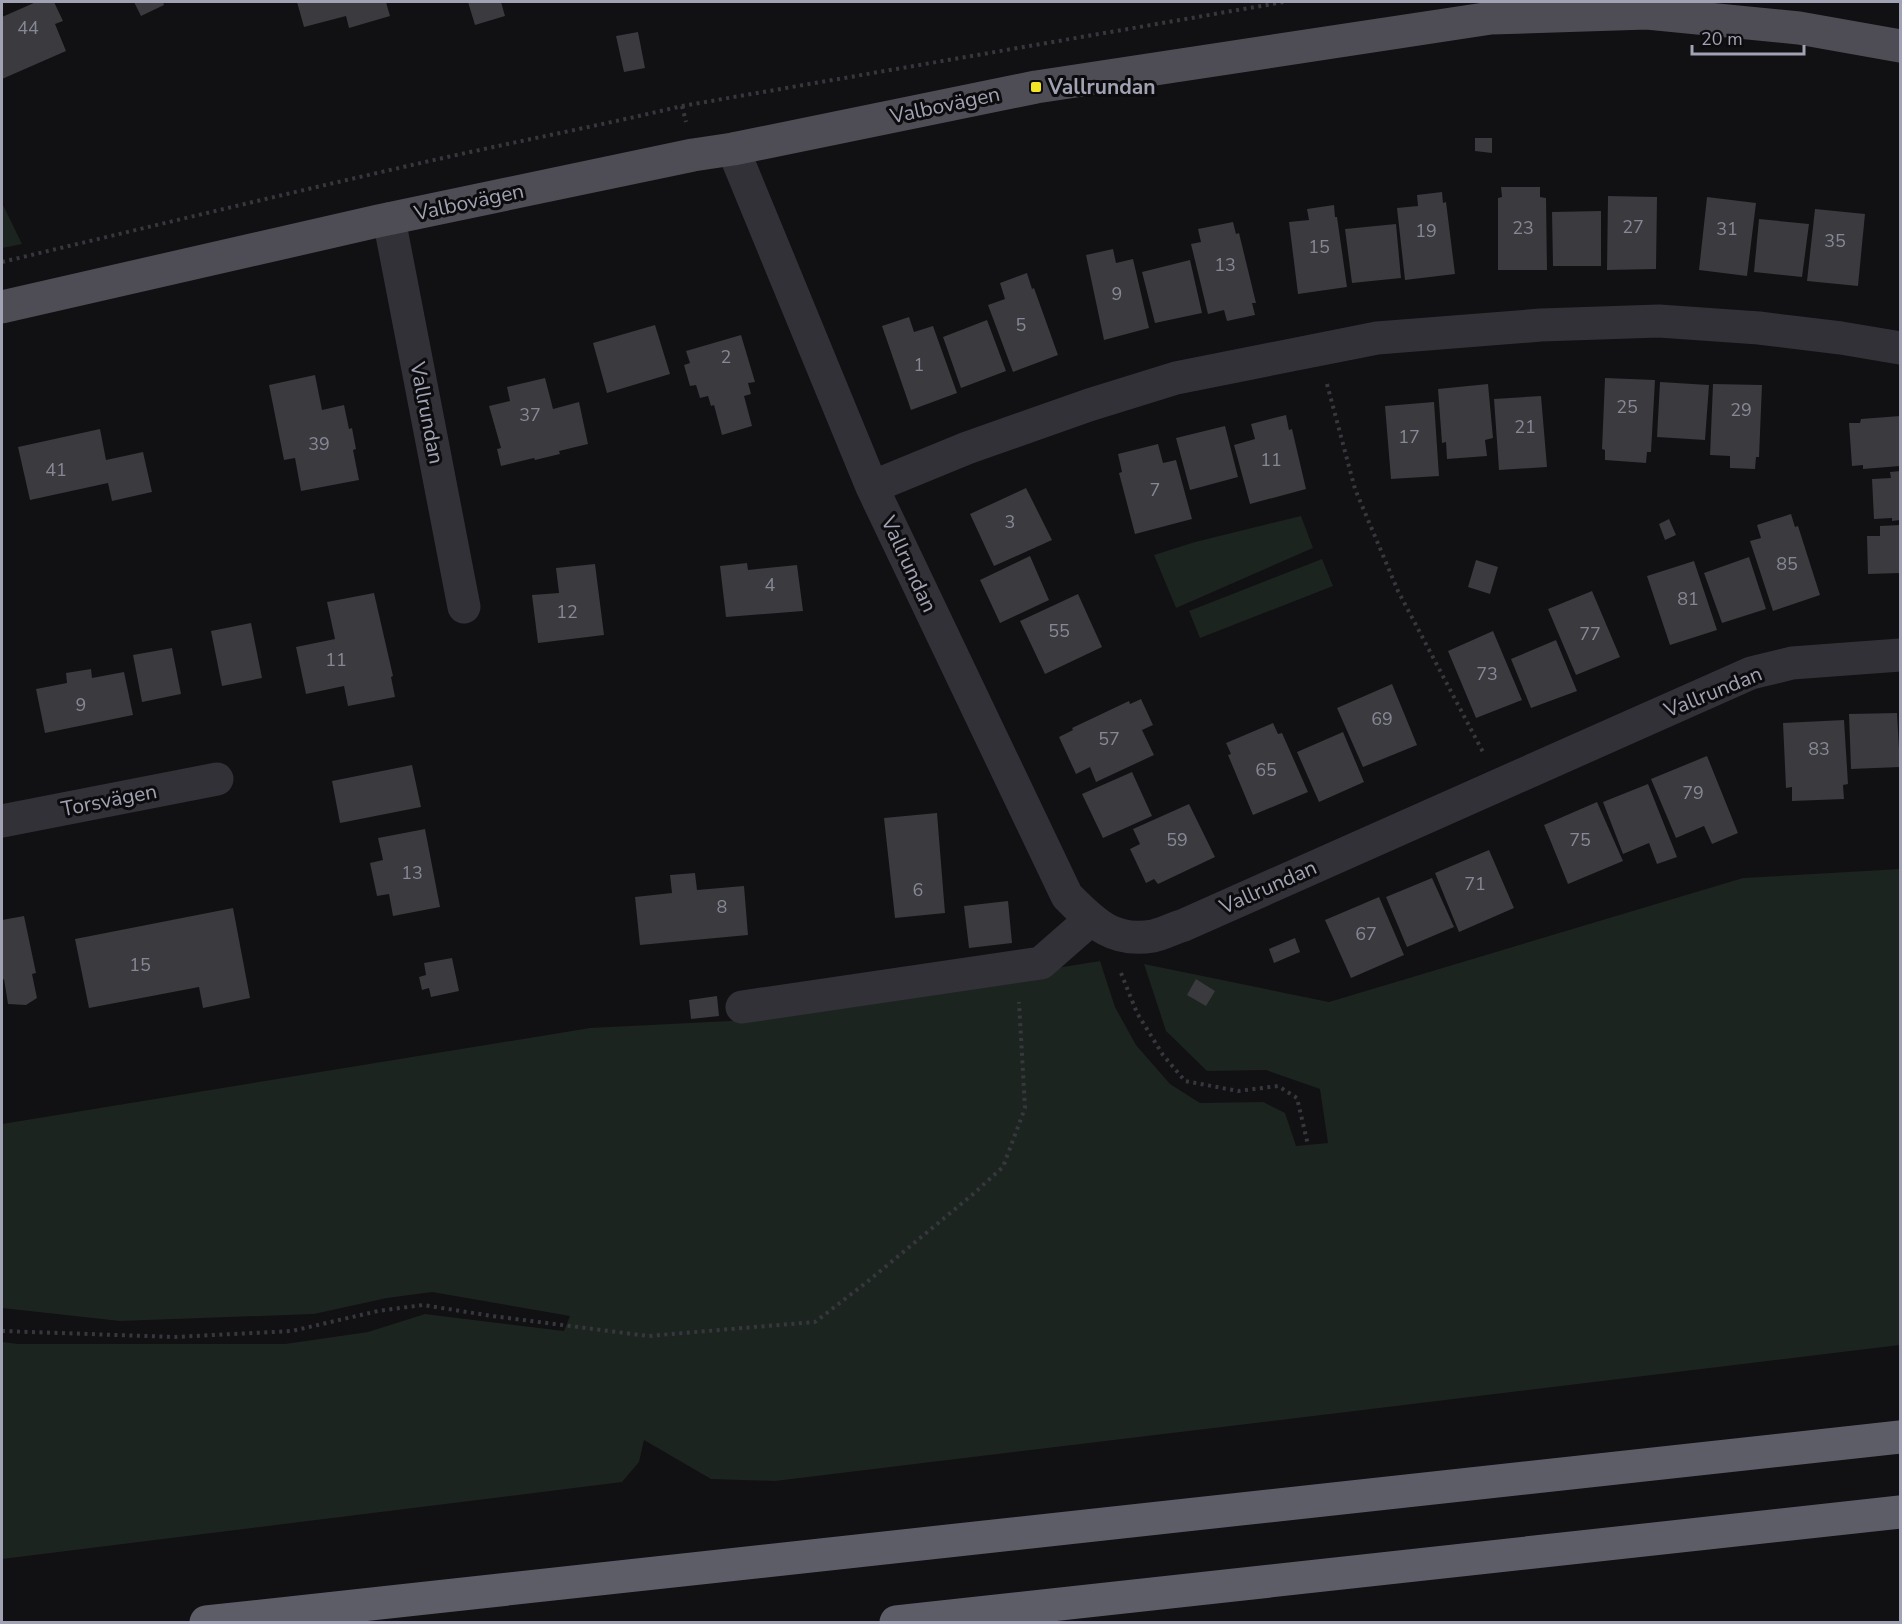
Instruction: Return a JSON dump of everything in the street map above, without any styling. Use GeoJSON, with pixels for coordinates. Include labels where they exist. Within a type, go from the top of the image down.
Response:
{"type":"FeatureCollection","features":[{"type":"Feature","properties":{"kind":"highway"},"geometry":{"type":"LineString","coordinates":[[206,1623],[1900,1437]]}},
{"type":"Feature","properties":{"kind":"highway"},"geometry":{"type":"LineString","coordinates":[[896,1623],[1900,1512]]}},
{"type":"Feature","properties":{"kind":"main road","name":"Valbovägen"},"geometry":{"type":"LineString","coordinates":[[2,307],[389,219],[693,155],[733,149],[1036,87],[1491,18],[1647,13],[1799,28],[1900,46]]}},
{"type":"Feature","properties":{"kind":"street","name":"Vallrundan"},"geometry":{"type":"LineString","coordinates":[[733,149],[872,487],[1066,896],[1096,924],[1116,935],[1154,936],[1184,925],[1751,673],[1792,663],[1900,655]]}},
{"type":"Feature","properties":{"kind":"street","name":"Vallrundan"},"geometry":{"type":"LineString","coordinates":[[389,219],[464,606]]}},
{"type":"Feature","properties":{"kind":"street"},"geometry":{"type":"LineString","coordinates":[[872,487],[967,448],[1089,405],[1176,378],[1377,338],[1541,326],[1659,321],[1759,328],[1900,348]]}},
{"type":"Feature","properties":{"kind":"street","name":"Torsvägen"},"geometry":{"type":"LineString","coordinates":[[2,821],[217,779]]}},
{"type":"Feature","properties":{"kind":"street"},"geometry":{"type":"LineString","coordinates":[[742,1007],[1041,963],[1096,924]]}},
{"type":"Feature","properties":{"kind":"path"},"geometry":{"type":"LineString","coordinates":[[2,262],[309,189],[682,106],[1284,2]]}},
{"type":"Feature","properties":{"kind":"path"},"geometry":{"type":"LineString","coordinates":[[1317,349],[1355,489],[1398,591],[1500,785]]}},
{"type":"Feature","properties":{"kind":"path"},"geometry":{"type":"LineString","coordinates":[[1096,924],[1137,1013],[1163,1055],[1185,1081],[1238,1091],[1278,1086],[1297,1098],[1308,1145]]}},
{"type":"Feature","properties":{"kind":"path"},"geometry":{"type":"LineString","coordinates":[[2,1331],[175,1337],[292,1331],[378,1311],[423,1305],[648,1336],[815,1322],[867,1282],[1003,1167],[1025,1108],[1017,967]]}},
{"type":"Feature","properties":{"kind":"shaded area"},"geometry":{"type":"Polygon","coordinates":[[[2,203],[22,244],[2,248],[2,203]]]}},
{"type":"Feature","properties":{"kind":"shaded area"},"geometry":{"type":"Polygon","coordinates":[[[1301,516],[1313,548],[1176,608],[1154,555],[1195,542],[1301,516]]]}},
{"type":"Feature","properties":{"kind":"shaded area"},"geometry":{"type":"Polygon","coordinates":[[[1322,559],[1333,586],[1200,638],[1189,611],[1322,559]]]}},
{"type":"Feature","properties":{"kind":"shaded area"},"geometry":{"type":"Polygon","coordinates":[[[1900,869],[1900,1345],[775,1481],[711,1479],[644,1440],[639,1462],[622,1482],[2,1559],[2,1342],[18,1344],[285,1344],[368,1332],[425,1314],[564,1331],[570,1316],[432,1292],[387,1298],[314,1314],[120,1321],[2,1308],[2,1124],[590,1028],[730,1021],[1100,961],[1115,1007],[1136,1045],[1170,1084],[1200,1103],[1263,1102],[1285,1113],[1296,1146],[1328,1143],[1320,1089],[1266,1070],[1207,1071],[1166,1031],[1144,964],[1329,1002],[1743,878],[1900,869]]]}},
{"type":"Feature","properties":{"kind":"building"},"geometry":{"type":"Polygon","coordinates":[[[36,2],[54,2],[63,21],[55,24],[66,51],[2,79],[2,17],[36,2]]]}},
{"type":"Feature","properties":{"kind":"building"},"geometry":{"type":"Polygon","coordinates":[[[134,2],[163,2],[164,5],[141,16],[134,2]]]}},
{"type":"Feature","properties":{"kind":"building"},"geometry":{"type":"Polygon","coordinates":[[[297,2],[386,2],[390,16],[349,28],[346,16],[304,27],[297,2]]]}},
{"type":"Feature","properties":{"kind":"building"},"geometry":{"type":"Polygon","coordinates":[[[468,2],[501,2],[505,16],[475,25],[468,2]]]}},
{"type":"Feature","properties":{"kind":"building"},"geometry":{"type":"Polygon","coordinates":[[[638,32],[645,68],[624,72],[616,36],[638,32]]]}},
{"type":"Feature","properties":{"kind":"building"},"geometry":{"type":"Polygon","coordinates":[[[1475,138],[1492,138],[1492,153],[1475,151],[1475,138]]]}},
{"type":"Feature","properties":{"kind":"building"},"geometry":{"type":"Polygon","coordinates":[[[1501,187],[1540,187],[1540,197],[1546,198],[1547,270],[1498,270],[1498,198],[1502,197],[1501,187]]]}},
{"type":"Feature","properties":{"kind":"building"},"geometry":{"type":"Polygon","coordinates":[[[1442,192],[1443,203],[1446,202],[1455,274],[1405,280],[1397,208],[1418,206],[1417,195],[1442,192]]]}},
{"type":"Feature","properties":{"kind":"building"},"geometry":{"type":"Polygon","coordinates":[[[1608,196],[1657,197],[1656,269],[1607,270],[1608,196]]]}},
{"type":"Feature","properties":{"kind":"building"},"geometry":{"type":"Polygon","coordinates":[[[1707,197],[1756,203],[1747,276],[1699,270],[1707,197]]]}},
{"type":"Feature","properties":{"kind":"building"},"geometry":{"type":"Polygon","coordinates":[[[1334,205],[1347,287],[1298,294],[1289,222],[1309,220],[1307,209],[1334,205]]]}},
{"type":"Feature","properties":{"kind":"building"},"geometry":{"type":"Polygon","coordinates":[[[1815,209],[1865,214],[1858,286],[1807,281],[1815,209]]]}},
{"type":"Feature","properties":{"kind":"building"},"geometry":{"type":"Polygon","coordinates":[[[1601,211],[1601,266],[1553,266],[1552,212],[1601,211]]]}},
{"type":"Feature","properties":{"kind":"building"},"geometry":{"type":"Polygon","coordinates":[[[1759,219],[1809,224],[1802,277],[1754,272],[1759,219]]]}},
{"type":"Feature","properties":{"kind":"building"},"geometry":{"type":"Polygon","coordinates":[[[1233,222],[1236,234],[1239,233],[1256,303],[1252,303],[1255,315],[1227,321],[1224,310],[1208,314],[1191,244],[1201,242],[1198,229],[1233,222]]]}},
{"type":"Feature","properties":{"kind":"building"},"geometry":{"type":"Polygon","coordinates":[[[1396,224],[1401,278],[1352,283],[1345,229],[1396,224]]]}},
{"type":"Feature","properties":{"kind":"building"},"geometry":{"type":"Polygon","coordinates":[[[1113,249],[1116,263],[1133,259],[1149,328],[1104,340],[1086,255],[1113,249]]]}},
{"type":"Feature","properties":{"kind":"building"},"geometry":{"type":"Polygon","coordinates":[[[1190,260],[1202,313],[1155,323],[1142,272],[1190,260]]]}},
{"type":"Feature","properties":{"kind":"building"},"geometry":{"type":"Polygon","coordinates":[[[1027,273],[1058,355],[1013,372],[988,305],[1005,299],[1000,283],[1027,273]]]}},
{"type":"Feature","properties":{"kind":"building"},"geometry":{"type":"Polygon","coordinates":[[[909,317],[914,332],[933,326],[957,393],[911,410],[882,326],[909,317]]]}},
{"type":"Feature","properties":{"kind":"building"},"geometry":{"type":"Polygon","coordinates":[[[987,320],[1006,371],[961,388],[943,337],[987,320]]]}},
{"type":"Feature","properties":{"kind":"building"},"geometry":{"type":"Polygon","coordinates":[[[655,325],[670,374],[607,393],[593,343],[655,325]]]}},
{"type":"Feature","properties":{"kind":"building"},"geometry":{"type":"Polygon","coordinates":[[[741,335],[755,382],[748,383],[751,394],[744,396],[752,426],[722,435],[714,405],[711,406],[708,396],[700,398],[696,385],[690,386],[684,365],[690,363],[686,351],[741,335]]]}},
{"type":"Feature","properties":{"kind":"building"},"geometry":{"type":"Polygon","coordinates":[[[315,375],[322,410],[344,405],[349,429],[352,428],[356,449],[353,450],[359,480],[301,491],[295,458],[284,460],[269,385],[315,375]]]}},
{"type":"Feature","properties":{"kind":"building"},"geometry":{"type":"Polygon","coordinates":[[[545,378],[553,409],[579,402],[588,444],[559,451],[560,454],[501,466],[497,449],[501,448],[489,406],[510,401],[507,387],[545,378]]]}},
{"type":"Feature","properties":{"kind":"building"},"geometry":{"type":"Polygon","coordinates":[[[1605,378],[1655,380],[1651,452],[1647,452],[1646,463],[1605,460],[1605,450],[1602,449],[1605,378]]]}},
{"type":"Feature","properties":{"kind":"building"},"geometry":{"type":"Polygon","coordinates":[[[1660,382],[1709,385],[1705,440],[1657,437],[1660,382]]]}},
{"type":"Feature","properties":{"kind":"building"},"geometry":{"type":"Polygon","coordinates":[[[1488,384],[1493,438],[1485,440],[1487,456],[1447,459],[1446,442],[1442,443],[1438,389],[1488,384]]]}},
{"type":"Feature","properties":{"kind":"building"},"geometry":{"type":"Polygon","coordinates":[[[1713,384],[1762,385],[1759,457],[1756,457],[1755,469],[1730,468],[1730,456],[1710,455],[1713,384]]]}},
{"type":"Feature","properties":{"kind":"building"},"geometry":{"type":"Polygon","coordinates":[[[1541,396],[1547,467],[1499,470],[1494,399],[1541,396]]]}},
{"type":"Feature","properties":{"kind":"building"},"geometry":{"type":"Polygon","coordinates":[[[1434,402],[1439,476],[1391,479],[1385,406],[1434,402]]]}},
{"type":"Feature","properties":{"kind":"building"},"geometry":{"type":"Polygon","coordinates":[[[1286,415],[1289,430],[1292,429],[1306,489],[1250,504],[1234,445],[1255,439],[1251,424],[1286,415]]]}},
{"type":"Feature","properties":{"kind":"building"},"geometry":{"type":"Polygon","coordinates":[[[1900,416],[1900,466],[1863,469],[1863,465],[1852,466],[1849,423],[1860,423],[1861,419],[1900,416]]]}},
{"type":"Feature","properties":{"kind":"building"},"geometry":{"type":"Polygon","coordinates":[[[1225,426],[1238,477],[1190,490],[1176,438],[1225,426]]]}},
{"type":"Feature","properties":{"kind":"building"},"geometry":{"type":"Polygon","coordinates":[[[100,429],[106,460],[143,452],[152,492],[112,501],[108,483],[30,500],[18,447],[100,429]]]}},
{"type":"Feature","properties":{"kind":"building"},"geometry":{"type":"Polygon","coordinates":[[[1158,444],[1163,463],[1176,460],[1192,519],[1135,534],[1119,473],[1122,472],[1118,454],[1158,444]]]}},
{"type":"Feature","properties":{"kind":"building"},"geometry":{"type":"Polygon","coordinates":[[[1900,471],[1900,520],[1874,519],[1872,479],[1891,478],[1890,472],[1900,471]]]}},
{"type":"Feature","properties":{"kind":"building"},"geometry":{"type":"Polygon","coordinates":[[[1026,488],[1052,540],[994,566],[970,514],[1026,488]]]}},
{"type":"Feature","properties":{"kind":"building"},"geometry":{"type":"Polygon","coordinates":[[[1791,514],[1795,527],[1798,526],[1820,595],[1773,611],[1750,541],[1761,538],[1757,525],[1791,514]]]}},
{"type":"Feature","properties":{"kind":"building"},"geometry":{"type":"Polygon","coordinates":[[[1669,519],[1676,535],[1665,540],[1659,524],[1669,519]]]}},
{"type":"Feature","properties":{"kind":"building"},"geometry":{"type":"Polygon","coordinates":[[[1900,525],[1900,573],[1868,574],[1867,536],[1880,536],[1880,526],[1900,525]]]}},
{"type":"Feature","properties":{"kind":"building"},"geometry":{"type":"Polygon","coordinates":[[[1030,556],[1049,600],[1000,623],[980,580],[1030,556]]]}},
{"type":"Feature","properties":{"kind":"building"},"geometry":{"type":"Polygon","coordinates":[[[1749,557],[1766,609],[1722,623],[1704,573],[1749,557]]]}},
{"type":"Feature","properties":{"kind":"building"},"geometry":{"type":"Polygon","coordinates":[[[1476,560],[1498,567],[1490,594],[1468,587],[1476,560]]]}},
{"type":"Feature","properties":{"kind":"building"},"geometry":{"type":"Polygon","coordinates":[[[1694,561],[1717,630],[1670,645],[1647,576],[1694,561]]]}},
{"type":"Feature","properties":{"kind":"building"},"geometry":{"type":"Polygon","coordinates":[[[747,563],[748,570],[797,565],[803,611],[726,617],[720,566],[747,563]]]}},
{"type":"Feature","properties":{"kind":"building"},"geometry":{"type":"Polygon","coordinates":[[[595,564],[604,635],[538,643],[532,595],[559,593],[556,568],[595,564]]]}},
{"type":"Feature","properties":{"kind":"building"},"geometry":{"type":"Polygon","coordinates":[[[1592,591],[1620,657],[1576,675],[1548,609],[1592,591]]]}},
{"type":"Feature","properties":{"kind":"building"},"geometry":{"type":"Polygon","coordinates":[[[374,593],[393,676],[391,677],[395,697],[348,706],[344,686],[306,694],[296,647],[335,639],[327,602],[374,593]]]}},
{"type":"Feature","properties":{"kind":"building"},"geometry":{"type":"Polygon","coordinates":[[[1078,594],[1102,647],[1045,674],[1020,621],[1078,594]]]}},
{"type":"Feature","properties":{"kind":"building"},"geometry":{"type":"Polygon","coordinates":[[[251,623],[262,678],[222,686],[211,631],[251,623]]]}},
{"type":"Feature","properties":{"kind":"building"},"geometry":{"type":"Polygon","coordinates":[[[1493,631],[1522,700],[1476,718],[1448,651],[1493,631]]]}},
{"type":"Feature","properties":{"kind":"building"},"geometry":{"type":"Polygon","coordinates":[[[1556,640],[1577,691],[1531,708],[1511,659],[1556,640]]]}},
{"type":"Feature","properties":{"kind":"building"},"geometry":{"type":"Polygon","coordinates":[[[172,648],[181,694],[142,702],[133,655],[172,648]]]}},
{"type":"Feature","properties":{"kind":"building"},"geometry":{"type":"Polygon","coordinates":[[[91,669],[92,678],[124,672],[133,715],[45,733],[36,689],[67,683],[66,673],[91,669]]]}},
{"type":"Feature","properties":{"kind":"building"},"geometry":{"type":"Polygon","coordinates":[[[1392,684],[1417,745],[1363,767],[1337,708],[1392,684]]]}},
{"type":"Feature","properties":{"kind":"building"},"geometry":{"type":"Polygon","coordinates":[[[1141,699],[1153,725],[1142,730],[1154,755],[1096,782],[1090,767],[1076,774],[1059,737],[1073,730],[1072,728],[1129,701],[1130,704],[1141,699]]]}},
{"type":"Feature","properties":{"kind":"building"},"geometry":{"type":"Polygon","coordinates":[[[1897,713],[1900,767],[1851,769],[1849,714],[1897,713]]]}},
{"type":"Feature","properties":{"kind":"building"},"geometry":{"type":"Polygon","coordinates":[[[1844,720],[1848,784],[1843,785],[1844,799],[1792,801],[1792,787],[1786,788],[1783,723],[1844,720]]]}},
{"type":"Feature","properties":{"kind":"building"},"geometry":{"type":"Polygon","coordinates":[[[1273,723],[1278,734],[1282,733],[1308,792],[1253,815],[1228,755],[1231,754],[1226,743],[1273,723]]]}},
{"type":"Feature","properties":{"kind":"building"},"geometry":{"type":"Polygon","coordinates":[[[1343,732],[1364,782],[1319,802],[1297,752],[1343,732]]]}},
{"type":"Feature","properties":{"kind":"building"},"geometry":{"type":"Polygon","coordinates":[[[1707,756],[1738,833],[1712,844],[1704,826],[1676,838],[1651,779],[1707,756]]]}},
{"type":"Feature","properties":{"kind":"building"},"geometry":{"type":"Polygon","coordinates":[[[412,765],[421,807],[340,823],[332,781],[412,765]]]}},
{"type":"Feature","properties":{"kind":"building"},"geometry":{"type":"Polygon","coordinates":[[[1132,772],[1152,816],[1103,838],[1082,794],[1132,772]]]}},
{"type":"Feature","properties":{"kind":"building"},"geometry":{"type":"Polygon","coordinates":[[[1648,784],[1677,857],[1657,864],[1649,843],[1623,854],[1603,802],[1648,784]]]}},
{"type":"Feature","properties":{"kind":"building"},"geometry":{"type":"Polygon","coordinates":[[[1597,802],[1623,861],[1568,884],[1544,825],[1597,802]]]}},
{"type":"Feature","properties":{"kind":"building"},"geometry":{"type":"Polygon","coordinates":[[[1189,804],[1215,857],[1158,884],[1154,879],[1146,883],[1130,849],[1140,844],[1133,829],[1189,804]]]}},
{"type":"Feature","properties":{"kind":"building"},"geometry":{"type":"Polygon","coordinates":[[[937,813],[945,913],[895,918],[884,818],[937,813]]]}},
{"type":"Feature","properties":{"kind":"building"},"geometry":{"type":"Polygon","coordinates":[[[425,829],[440,907],[393,916],[389,894],[377,896],[370,863],[383,860],[378,838],[425,829]]]}},
{"type":"Feature","properties":{"kind":"building"},"geometry":{"type":"Polygon","coordinates":[[[1489,850],[1514,908],[1459,932],[1435,873],[1489,850]]]}},
{"type":"Feature","properties":{"kind":"building"},"geometry":{"type":"Polygon","coordinates":[[[695,873],[697,890],[744,886],[748,935],[640,945],[635,897],[672,893],[670,875],[695,873]]]}},
{"type":"Feature","properties":{"kind":"building"},"geometry":{"type":"Polygon","coordinates":[[[1432,878],[1454,927],[1407,947],[1386,897],[1432,878]]]}},
{"type":"Feature","properties":{"kind":"building"},"geometry":{"type":"Polygon","coordinates":[[[1379,897],[1404,955],[1351,978],[1325,920],[1379,897]]]}},
{"type":"Feature","properties":{"kind":"building"},"geometry":{"type":"Polygon","coordinates":[[[1008,901],[1012,943],[969,948],[964,906],[1008,901]]]}},
{"type":"Feature","properties":{"kind":"building"},"geometry":{"type":"Polygon","coordinates":[[[233,908],[250,998],[203,1008],[199,987],[89,1008],[75,939],[233,908]]]}},
{"type":"Feature","properties":{"kind":"building"},"geometry":{"type":"Polygon","coordinates":[[[24,916],[36,973],[32,974],[37,998],[26,1005],[8,1004],[4,979],[2,980],[2,920],[24,916]]]}},
{"type":"Feature","properties":{"kind":"building"},"geometry":{"type":"Polygon","coordinates":[[[1295,938],[1300,952],[1274,963],[1269,949],[1295,938]]]}},
{"type":"Feature","properties":{"kind":"building"},"geometry":{"type":"Polygon","coordinates":[[[452,958],[459,991],[431,997],[429,988],[422,990],[419,977],[426,975],[424,963],[452,958]]]}},
{"type":"Feature","properties":{"kind":"building"},"geometry":{"type":"Polygon","coordinates":[[[1196,979],[1215,991],[1206,1006],[1187,995],[1196,979]]]}},
{"type":"Feature","properties":{"kind":"building"},"geometry":{"type":"Polygon","coordinates":[[[717,996],[719,1016],[691,1019],[689,1000],[717,996]]]}},
{"type":"Feature","properties":{"kind":"place","name":"Vallrundan"},"geometry":{"type":"Point","coordinates":[1036,87]}}]}
